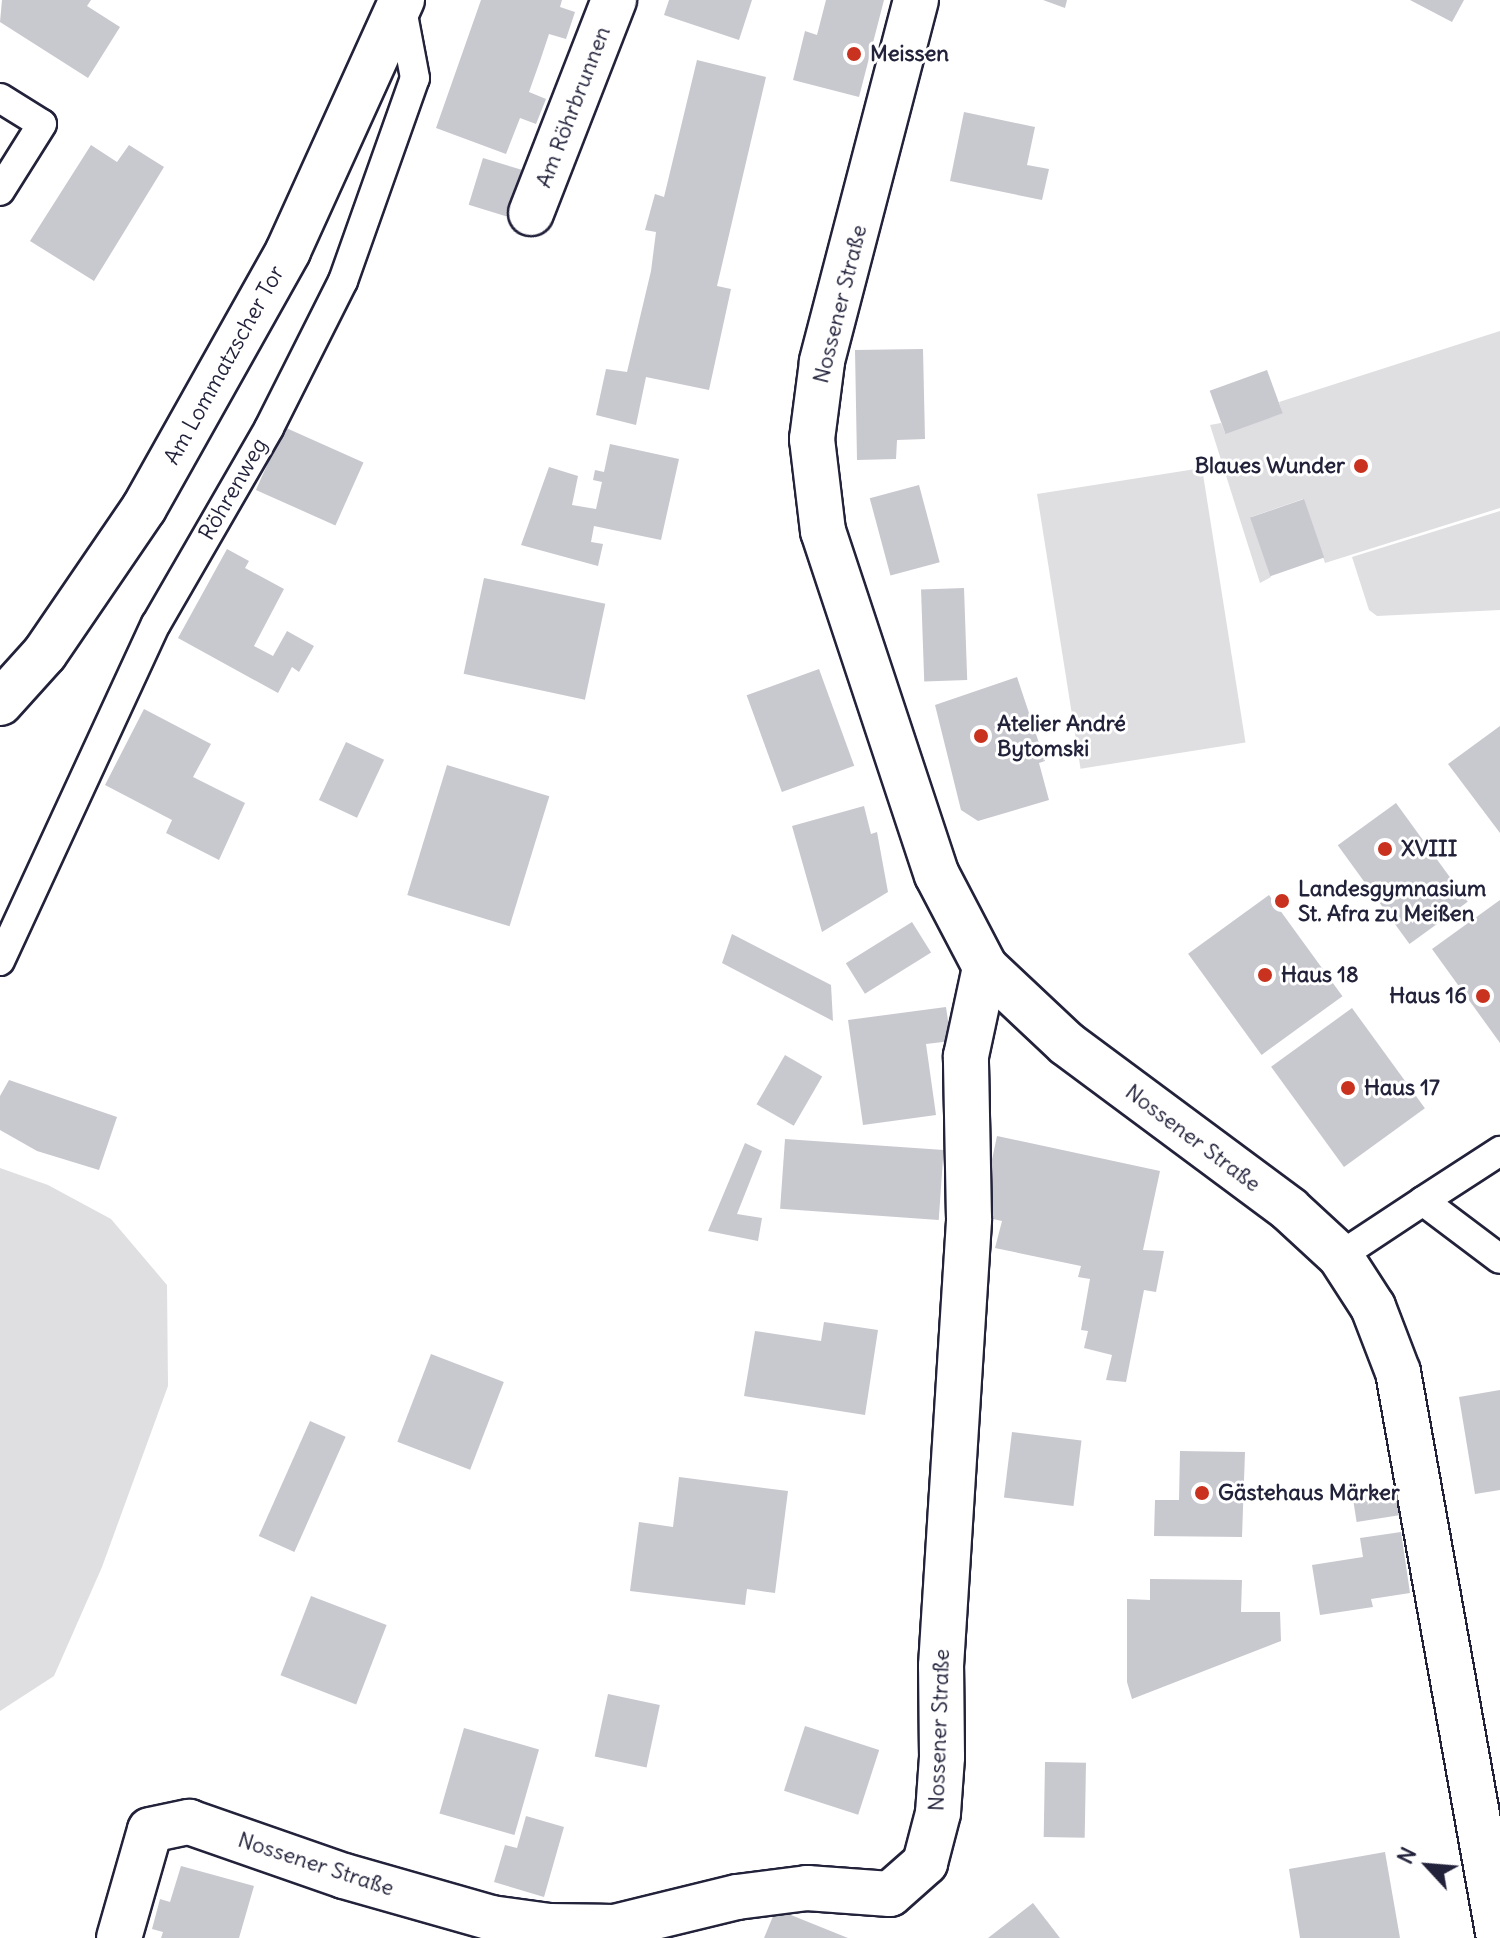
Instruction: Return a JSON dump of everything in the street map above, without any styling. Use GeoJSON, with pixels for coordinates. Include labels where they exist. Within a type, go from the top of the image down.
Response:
{"type":"FeatureCollection","features":[{"type":"Feature","properties":{"kind":"street","name":"Am Röhrbrunnen"},"geometry":{"type":"LineString","coordinates":[[531,213],[614,0]]}},
{"type":"Feature","properties":{"kind":"street","name":"Nossener Straße"},"geometry":{"type":"LineString","coordinates":[[916,0],[822,362],[812,439],[823,531],[937,875],[985,967],[1067,1044],[1289,1209],[1340,1256],[1373,1307],[1398,1372],[1499,1938]]}},
{"type":"Feature","properties":{"kind":"street","name":"Am Lommatzscher Tor"},"geometry":{"type":"LineString","coordinates":[[0,703],[45,653],[144,508],[288,251],[402,2]]}},
{"type":"Feature","properties":{"kind":"street","name":"Nossener Straße"},"geometry":{"type":"LineString","coordinates":[[119,1938],[150,1830],[189,1822],[344,1876],[491,1918],[549,1926],[614,1927],[737,1897],[807,1888],[890,1894],[925,1863],[938,1813],[942,1757],[941,1666],[969,1219],[966,1056],[985,967]]}},
{"type":"Feature","properties":{"kind":"lane","name":"Röhrenweg"},"geometry":{"type":"LineString","coordinates":[[0,961],[156,624],[269,428],[343,281],[415,78],[402,2]]}},
{"type":"Feature","properties":{"kind":"lane"},"geometry":{"type":"LineString","coordinates":[[0,98],[42,124],[0,191]]}},
{"type":"Feature","properties":{"kind":"lane"},"geometry":{"type":"LineString","coordinates":[[1340,1256],[1500,1151]]}},
{"type":"Feature","properties":{"kind":"lane"},"geometry":{"type":"LineString","coordinates":[[1423,1201],[1500,1259]]}},
{"type":"Feature","properties":{"kind":"shaded area","name":"Blaues Wunder"},"geometry":{"type":"Polygon","coordinates":[[[1500,331],[1500,508],[1325,563],[1303,499],[1251,517],[1271,577],[1260,583],[1210,425],[1221,423],[1225,433],[1282,413],[1279,402],[1500,331]]]}},
{"type":"Feature","properties":{"kind":"shaded area"},"geometry":{"type":"Polygon","coordinates":[[[1202,468],[1245,743],[1081,769],[1037,494],[1202,468]]]}},
{"type":"Feature","properties":{"kind":"shaded area"},"geometry":{"type":"Polygon","coordinates":[[[1500,511],[1500,610],[1377,616],[1369,610],[1352,557],[1500,511]]]}},
{"type":"Feature","properties":{"kind":"shaded area"},"geometry":{"type":"Polygon","coordinates":[[[0,1168],[48,1185],[111,1219],[167,1285],[168,1386],[102,1567],[54,1676],[0,1711],[0,1168]]]}},
{"type":"Feature","properties":{"kind":"building"},"geometry":{"type":"Polygon","coordinates":[[[2,0],[91,0],[87,6],[120,27],[88,78],[0,22],[2,0]]]}},
{"type":"Feature","properties":{"kind":"building"},"geometry":{"type":"Polygon","coordinates":[[[481,0],[562,0],[560,7],[575,12],[566,39],[549,34],[529,92],[546,99],[536,124],[520,118],[506,154],[436,128],[481,0]]]}},
{"type":"Feature","properties":{"kind":"building"},"geometry":{"type":"Polygon","coordinates":[[[669,0],[752,0],[739,40],[664,15],[669,0]]]}},
{"type":"Feature","properties":{"kind":"building"},"geometry":{"type":"Polygon","coordinates":[[[826,0],[884,0],[859,97],[793,80],[805,31],[817,35],[826,0]]]}},
{"type":"Feature","properties":{"kind":"building"},"geometry":{"type":"Polygon","coordinates":[[[1043,0],[1067,0],[1065,8],[1043,0]]]}},
{"type":"Feature","properties":{"kind":"building"},"geometry":{"type":"Polygon","coordinates":[[[1410,0],[1464,0],[1452,22],[1410,0]]]}},
{"type":"Feature","properties":{"kind":"building"},"geometry":{"type":"Polygon","coordinates":[[[697,60],[766,77],[717,286],[731,289],[709,390],[646,377],[636,425],[596,415],[606,369],[627,372],[651,271],[656,232],[645,230],[655,194],[664,197],[697,60]]]}},
{"type":"Feature","properties":{"kind":"building"},"geometry":{"type":"Polygon","coordinates":[[[964,112],[1035,127],[1027,165],[1049,169],[1042,200],[950,181],[964,112]]]}},
{"type":"Feature","properties":{"kind":"building"},"geometry":{"type":"Polygon","coordinates":[[[91,145],[117,162],[129,145],[164,167],[94,281],[30,241],[91,145]]]}},
{"type":"Feature","properties":{"kind":"building"},"geometry":{"type":"Polygon","coordinates":[[[483,158],[525,171],[511,218],[469,205],[483,158]]]}},
{"type":"Feature","properties":{"kind":"building"},"geometry":{"type":"Polygon","coordinates":[[[923,349],[925,439],[897,440],[896,459],[857,460],[855,350],[923,349]]]}},
{"type":"Feature","properties":{"kind":"building"},"geometry":{"type":"Polygon","coordinates":[[[1267,370],[1283,413],[1225,434],[1210,391],[1267,370]]]}},
{"type":"Feature","properties":{"kind":"building"},"geometry":{"type":"Polygon","coordinates":[[[284,427],[363,462],[335,525],[256,490],[284,427]]]}},
{"type":"Feature","properties":{"kind":"building"},"geometry":{"type":"Polygon","coordinates":[[[610,444],[679,459],[661,540],[594,526],[591,542],[603,544],[598,566],[521,545],[549,467],[578,476],[572,505],[596,509],[602,482],[593,480],[595,470],[604,472],[610,444]]]}},
{"type":"Feature","properties":{"kind":"building"},"geometry":{"type":"Polygon","coordinates":[[[919,485],[940,562],[890,575],[870,498],[919,485]]]}},
{"type":"Feature","properties":{"kind":"building"},"geometry":{"type":"Polygon","coordinates":[[[1304,499],[1324,558],[1270,576],[1250,518],[1304,499]]]}},
{"type":"Feature","properties":{"kind":"building"},"geometry":{"type":"Polygon","coordinates":[[[227,549],[249,561],[245,568],[284,589],[254,646],[273,656],[287,631],[314,646],[299,672],[292,667],[278,693],[178,638],[227,549]]]}},
{"type":"Feature","properties":{"kind":"building"},"geometry":{"type":"Polygon","coordinates":[[[484,578],[605,604],[585,700],[464,674],[484,578]]]}},
{"type":"Feature","properties":{"kind":"building"},"geometry":{"type":"Polygon","coordinates":[[[964,588],[967,680],[924,681],[921,590],[964,588]]]}},
{"type":"Feature","properties":{"kind":"building"},"geometry":{"type":"Polygon","coordinates":[[[819,669],[854,766],[782,792],[747,695],[819,669]]]}},
{"type":"Feature","properties":{"kind":"building"},"geometry":{"type":"Polygon","coordinates":[[[1017,677],[1045,761],[1039,763],[1049,800],[978,821],[961,810],[935,705],[1017,677]]]}},
{"type":"Feature","properties":{"kind":"building"},"geometry":{"type":"Polygon","coordinates":[[[144,709],[211,744],[193,777],[245,803],[219,860],[166,833],[172,820],[105,785],[144,709]]]}},
{"type":"Feature","properties":{"kind":"building"},"geometry":{"type":"Polygon","coordinates":[[[1500,726],[1500,833],[1448,764],[1500,726]]]}},
{"type":"Feature","properties":{"kind":"building"},"geometry":{"type":"Polygon","coordinates":[[[346,742],[384,760],[357,818],[319,800],[346,742]]]}},
{"type":"Feature","properties":{"kind":"building"},"geometry":{"type":"Polygon","coordinates":[[[447,765],[549,796],[510,926],[407,895],[447,765]]]}},
{"type":"Feature","properties":{"kind":"building"},"geometry":{"type":"Polygon","coordinates":[[[1396,803],[1468,902],[1409,944],[1338,845],[1396,803]]]}},
{"type":"Feature","properties":{"kind":"building"},"geometry":{"type":"Polygon","coordinates":[[[864,806],[871,834],[877,832],[888,892],[822,932],[792,826],[864,806]]]}},
{"type":"Feature","properties":{"kind":"building","name":"Haus 18"},"geometry":{"type":"Polygon","coordinates":[[[1269,895],[1342,996],[1262,1055],[1188,954],[1269,895]]]}},
{"type":"Feature","properties":{"kind":"building","name":"Haus 16"},"geometry":{"type":"Polygon","coordinates":[[[1500,900],[1500,1043],[1432,949],[1500,900]]]}},
{"type":"Feature","properties":{"kind":"building"},"geometry":{"type":"Polygon","coordinates":[[[912,922],[931,953],[865,994],[846,963],[912,922]]]}},
{"type":"Feature","properties":{"kind":"building"},"geometry":{"type":"Polygon","coordinates":[[[732,934],[831,985],[833,1021],[722,963],[732,934]]]}},
{"type":"Feature","properties":{"kind":"building"},"geometry":{"type":"Polygon","coordinates":[[[946,1007],[951,1041],[926,1044],[936,1115],[863,1125],[848,1020],[946,1007]]]}},
{"type":"Feature","properties":{"kind":"building","name":"Haus 17"},"geometry":{"type":"Polygon","coordinates":[[[1352,1008],[1425,1108],[1344,1167],[1271,1067],[1352,1008]]]}},
{"type":"Feature","properties":{"kind":"building"},"geometry":{"type":"Polygon","coordinates":[[[785,1055],[822,1076],[794,1126],[756,1104],[785,1055]]]}},
{"type":"Feature","properties":{"kind":"building"},"geometry":{"type":"Polygon","coordinates":[[[9,1080],[117,1117],[99,1170],[37,1151],[0,1130],[0,1096],[9,1080]]]}},
{"type":"Feature","properties":{"kind":"building"},"geometry":{"type":"Polygon","coordinates":[[[997,1136],[1160,1171],[1143,1250],[1164,1251],[1156,1292],[1144,1290],[1126,1382],[1106,1380],[1112,1355],[1084,1348],[1088,1331],[1081,1330],[1090,1279],[1078,1277],[1081,1266],[995,1248],[1002,1221],[980,1216],[997,1136]]]}},
{"type":"Feature","properties":{"kind":"building"},"geometry":{"type":"Polygon","coordinates":[[[785,1139],[944,1150],[939,1220],[780,1209],[785,1139]]]}},
{"type":"Feature","properties":{"kind":"building"},"geometry":{"type":"Polygon","coordinates":[[[745,1143],[762,1151],[737,1214],[762,1218],[758,1241],[708,1231],[745,1143]]]}},
{"type":"Feature","properties":{"kind":"building"},"geometry":{"type":"Polygon","coordinates":[[[824,1322],[878,1330],[865,1415],[744,1396],[755,1331],[821,1341],[824,1322]]]}},
{"type":"Feature","properties":{"kind":"building"},"geometry":{"type":"Polygon","coordinates":[[[431,1354],[504,1382],[470,1470],[397,1442],[431,1354]]]}},
{"type":"Feature","properties":{"kind":"building"},"geometry":{"type":"Polygon","coordinates":[[[1500,1390],[1500,1490],[1475,1494],[1459,1397],[1500,1390]]]}},
{"type":"Feature","properties":{"kind":"building"},"geometry":{"type":"Polygon","coordinates":[[[310,1421],[346,1437],[294,1552],[259,1536],[310,1421]]]}},
{"type":"Feature","properties":{"kind":"building"},"geometry":{"type":"Polygon","coordinates":[[[1012,1432],[1081,1441],[1073,1506],[1004,1498],[1012,1432]]]}},
{"type":"Feature","properties":{"kind":"building"},"geometry":{"type":"Polygon","coordinates":[[[1180,1451],[1245,1452],[1242,1537],[1154,1536],[1155,1500],[1179,1500],[1180,1451]]]}},
{"type":"Feature","properties":{"kind":"building"},"geometry":{"type":"Polygon","coordinates":[[[679,1477],[788,1491],[775,1593],[747,1589],[745,1605],[630,1591],[639,1522],[673,1527],[679,1477]]]}},
{"type":"Feature","properties":{"kind":"building"},"geometry":{"type":"Polygon","coordinates":[[[1398,1489],[1402,1515],[1357,1522],[1353,1496],[1398,1489]]]}},
{"type":"Feature","properties":{"kind":"building"},"geometry":{"type":"Polygon","coordinates":[[[1401,1532],[1410,1593],[1371,1599],[1373,1607],[1320,1615],[1312,1565],[1363,1557],[1360,1538],[1401,1532]]]}},
{"type":"Feature","properties":{"kind":"building"},"geometry":{"type":"Polygon","coordinates":[[[1150,1579],[1242,1580],[1241,1612],[1280,1612],[1281,1641],[1132,1699],[1127,1682],[1127,1599],[1150,1600],[1150,1579]]]}},
{"type":"Feature","properties":{"kind":"building"},"geometry":{"type":"Polygon","coordinates":[[[311,1596],[387,1625],[356,1704],[281,1675],[311,1596]]]}},
{"type":"Feature","properties":{"kind":"building"},"geometry":{"type":"Polygon","coordinates":[[[608,1694],[660,1705],[647,1768],[595,1757],[608,1694]]]}},
{"type":"Feature","properties":{"kind":"building"},"geometry":{"type":"Polygon","coordinates":[[[805,1726],[879,1750],[858,1815],[784,1791],[805,1726]]]}},
{"type":"Feature","properties":{"kind":"building"},"geometry":{"type":"Polygon","coordinates":[[[464,1728],[539,1749],[514,1835],[439,1814],[464,1728]]]}},
{"type":"Feature","properties":{"kind":"building"},"geometry":{"type":"Polygon","coordinates":[[[1045,1762],[1086,1763],[1085,1838],[1044,1837],[1045,1762]]]}},
{"type":"Feature","properties":{"kind":"building"},"geometry":{"type":"Polygon","coordinates":[[[526,1816],[564,1827],[544,1897],[494,1882],[505,1845],[517,1848],[526,1816]]]}},
{"type":"Feature","properties":{"kind":"building"},"geometry":{"type":"Polygon","coordinates":[[[1385,1852],[1400,1938],[1300,1938],[1289,1869],[1385,1852]]]}},
{"type":"Feature","properties":{"kind":"building"},"geometry":{"type":"Polygon","coordinates":[[[181,1866],[254,1886],[239,1938],[161,1938],[163,1932],[152,1929],[160,1899],[170,1902],[181,1866]]]}},
{"type":"Feature","properties":{"kind":"building"},"geometry":{"type":"Polygon","coordinates":[[[1033,1903],[1060,1938],[988,1938],[1033,1903]]]}},
{"type":"Feature","properties":{"kind":"building"},"geometry":{"type":"Polygon","coordinates":[[[776,1909],[848,1938],[764,1938],[776,1909]]]}},
{"type":"Feature","properties":{"kind":"place","name":"Meissen"},"geometry":{"type":"Point","coordinates":[854,54]}},
{"type":"Feature","properties":{"kind":"place","name":"Blaues Wunder"},"geometry":{"type":"Point","coordinates":[1361,466]}},
{"type":"Feature","properties":{"kind":"place","name":"Atelier André Bytomski"},"geometry":{"type":"Point","coordinates":[981,736]}},
{"type":"Feature","properties":{"kind":"place","name":"XVIII"},"geometry":{"type":"Point","coordinates":[1385,849]}},
{"type":"Feature","properties":{"kind":"place","name":"Landesgymnasium St. Afra zu Meißen"},"geometry":{"type":"Point","coordinates":[1282,901]}},
{"type":"Feature","properties":{"kind":"place","name":"Haus 18"},"geometry":{"type":"Point","coordinates":[1265,975]}},
{"type":"Feature","properties":{"kind":"place","name":"Haus 16"},"geometry":{"type":"Point","coordinates":[1483,996]}},
{"type":"Feature","properties":{"kind":"place","name":"Haus 17"},"geometry":{"type":"Point","coordinates":[1348,1088]}},
{"type":"Feature","properties":{"kind":"place","name":"Gästehaus Märker"},"geometry":{"type":"Point","coordinates":[1202,1493]}}]}
